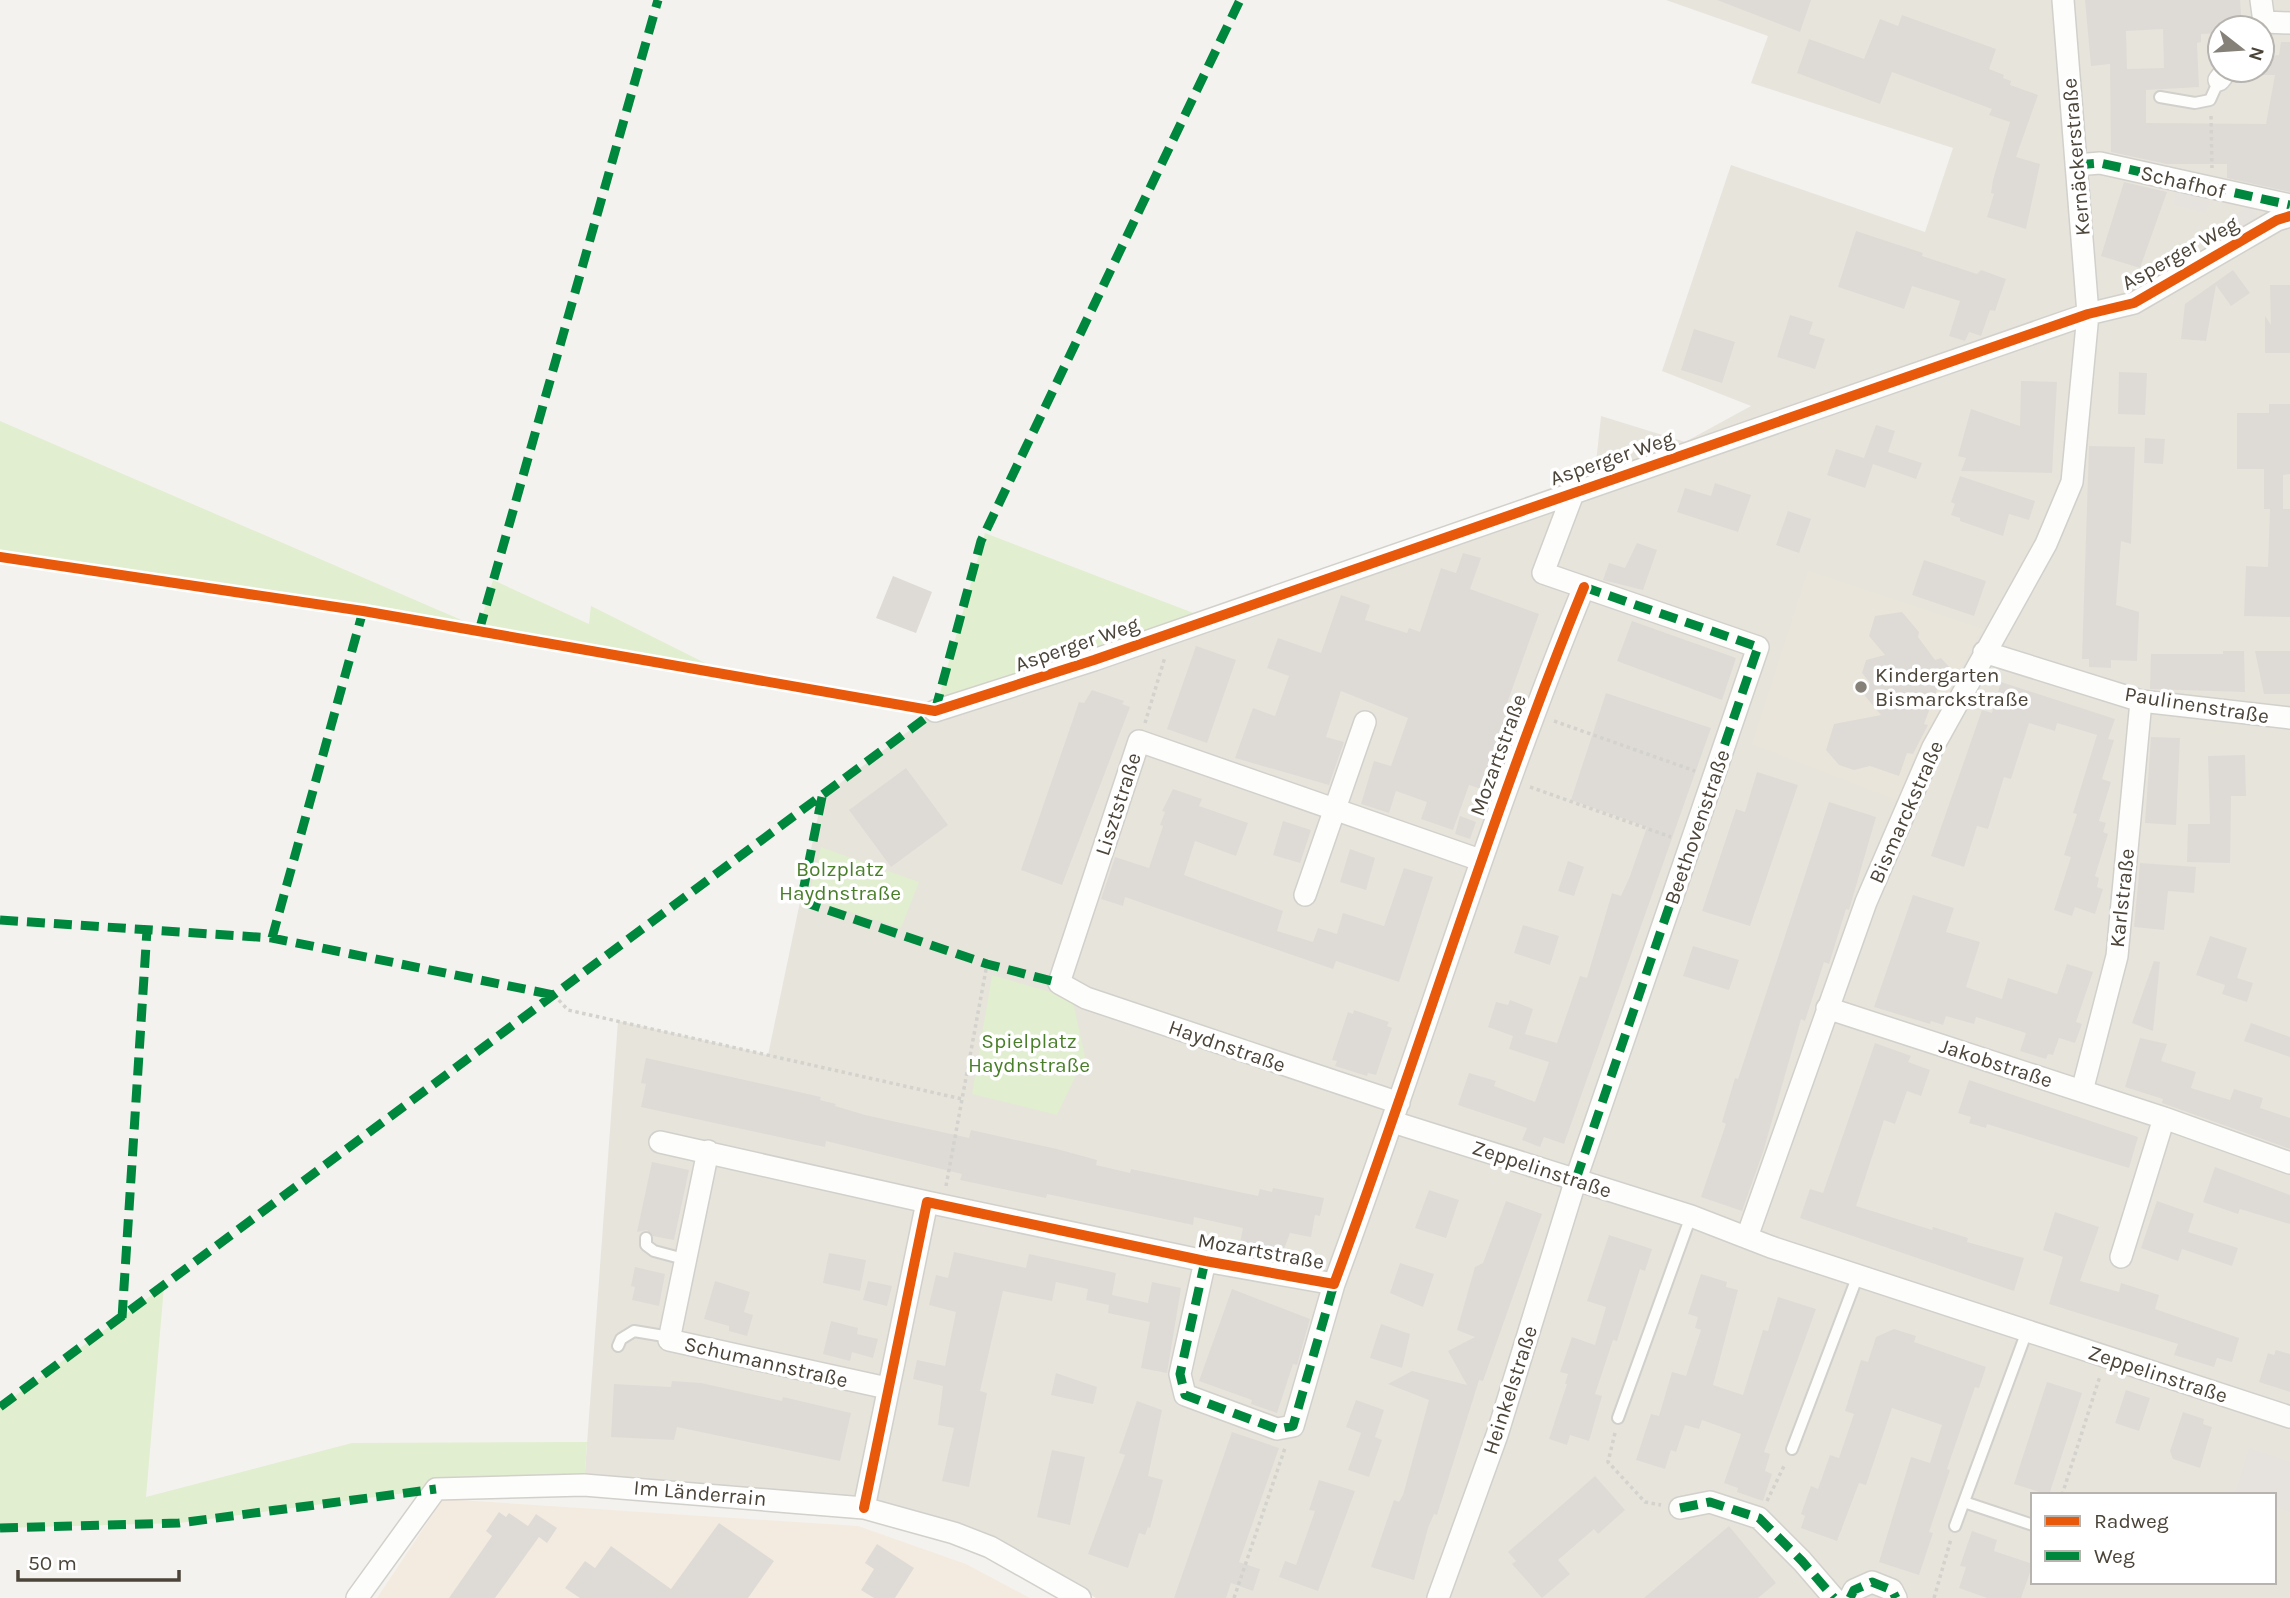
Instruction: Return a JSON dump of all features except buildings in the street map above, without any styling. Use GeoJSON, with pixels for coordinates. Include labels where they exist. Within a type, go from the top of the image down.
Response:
{"type":"FeatureCollection","features":[{"type":"Feature","properties":{"kind":"street","name":"Kernäckerstraße"},"geometry":{"type":"LineString","coordinates":[[2063,0],[2088,314]]}},
{"type":"Feature","properties":{"kind":"street","name":"Schafhof"},"geometry":{"type":"LineString","coordinates":[[2076,165],[2100,163],[2290,205]]}},
{"type":"Feature","properties":{"kind":"street","name":"Asperger Weg"},"geometry":{"type":"LineString","coordinates":[[934,711],[1172,632],[2088,314],[2134,303],[2277,220],[2290,216]]}},
{"type":"Feature","properties":{"kind":"street","name":"Bismarckstraße"},"geometry":{"type":"LineString","coordinates":[[1746,1237],[1866,902],[1933,747],[2046,544],[2072,482],[2088,314]]}},
{"type":"Feature","properties":{"kind":"street"},"geometry":{"type":"LineString","coordinates":[[1574,491],[1544,573],[1584,587]]}},
{"type":"Feature","properties":{"kind":"street","name":"Mozartstraße"},"geometry":{"type":"LineString","coordinates":[[935,1204],[1205,1261],[1334,1284],[1396,1112],[1532,713],[1584,587]]}},
{"type":"Feature","properties":{"kind":"street","name":"Beethovenstraße"},"geometry":{"type":"LineString","coordinates":[[1576,1179],[1758,647],[1584,587]]}},
{"type":"Feature","properties":{"kind":"street","name":"Paulinenstraße"},"geometry":{"type":"LineString","coordinates":[[1984,652],[2141,701],[2290,718]]}},
{"type":"Feature","properties":{"kind":"street","name":"Karlstraße"},"geometry":{"type":"LineString","coordinates":[[2082,1091],[2117,956],[2141,701]]}},
{"type":"Feature","properties":{"kind":"street"},"geometry":{"type":"LineString","coordinates":[[1305,895],[1365,722]]}},
{"type":"Feature","properties":{"kind":"street","name":"Lisztstraße"},"geometry":{"type":"LineString","coordinates":[[1059,983],[1139,741],[1480,860]]}},
{"type":"Feature","properties":{"kind":"street","name":"Haydnstraße"},"geometry":{"type":"LineString","coordinates":[[1059,983],[1086,998],[1396,1112]]}},
{"type":"Feature","properties":{"kind":"street","name":"Jakobstraße"},"geometry":{"type":"LineString","coordinates":[[1827,1009],[2164,1118],[2290,1163]]}},
{"type":"Feature","properties":{"kind":"street","name":"Zeppelinstraße"},"geometry":{"type":"LineString","coordinates":[[1396,1112],[1576,1179],[1691,1216],[1746,1237],[2290,1417]]}},
{"type":"Feature","properties":{"kind":"street"},"geometry":{"type":"LineString","coordinates":[[2120,1257],[2164,1118]]}},
{"type":"Feature","properties":{"kind":"street"},"geometry":{"type":"LineString","coordinates":[[660,1142],[935,1204],[887,1388],[864,1508]]}},
{"type":"Feature","properties":{"kind":"street","name":"Schumannstraße"},"geometry":{"type":"LineString","coordinates":[[708,1152],[669,1340],[887,1388]]}},
{"type":"Feature","properties":{"kind":"street","name":"Heinkelstraße"},"geometry":{"type":"LineString","coordinates":[[1438,1598],[1497,1436],[1576,1179]]}},
{"type":"Feature","properties":{"kind":"street"},"geometry":{"type":"LineString","coordinates":[[1205,1261],[1180,1374],[1185,1395],[1277,1429],[1293,1426],[1334,1284]]}},
{"type":"Feature","properties":{"kind":"street","name":"Im Länderrain"},"geometry":{"type":"LineString","coordinates":[[357,1598],[436,1489],[584,1485],[864,1508],[978,1542],[1080,1598]]}},
{"type":"Feature","properties":{"kind":"street"},"geometry":{"type":"LineString","coordinates":[[1680,1508],[1710,1502],[1759,1518],[1834,1598]]}},
{"type":"Feature","properties":{"kind":"street"},"geometry":{"type":"LineString","coordinates":[[1850,1598],[1854,1590],[1872,1582],[1892,1590],[1896,1598]]}},
{"type":"Feature","properties":{"kind":"lane"},"geometry":{"type":"LineString","coordinates":[[2160,97],[2195,103],[2218,84]]}},
{"type":"Feature","properties":{"kind":"lane"},"geometry":{"type":"LineString","coordinates":[[1618,1418],[1691,1216]]}},
{"type":"Feature","properties":{"kind":"lane"},"geometry":{"type":"LineString","coordinates":[[646,1238],[646,1245],[654,1251],[684,1259]]}},
{"type":"Feature","properties":{"kind":"lane"},"geometry":{"type":"LineString","coordinates":[[1792,1449],[1858,1275]]}},
{"type":"Feature","properties":{"kind":"lane"},"geometry":{"type":"LineString","coordinates":[[618,1346],[621,1339],[634,1331],[670,1337]]}},
{"type":"Feature","properties":{"kind":"lane"},"geometry":{"type":"LineString","coordinates":[[1955,1526],[2027,1331]]}},
{"type":"Feature","properties":{"kind":"lane"},"geometry":{"type":"LineString","coordinates":[[1964,1502],[2031,1524]]}},
{"type":"Feature","properties":{"kind":"path"},"geometry":{"type":"LineString","coordinates":[[2212,188],[2219,84]]}},
{"type":"Feature","properties":{"kind":"path"},"geometry":{"type":"LineString","coordinates":[[1139,741],[1172,632]]}},
{"type":"Feature","properties":{"kind":"path"},"geometry":{"type":"LineString","coordinates":[[1532,713],[1714,778]]}},
{"type":"Feature","properties":{"kind":"path"},"geometry":{"type":"LineString","coordinates":[[1508,780],[1691,844]]}},
{"type":"Feature","properties":{"kind":"path"},"geometry":{"type":"LineString","coordinates":[[935,1204],[962,1099],[987,964]]}},
{"type":"Feature","properties":{"kind":"path"},"geometry":{"type":"LineString","coordinates":[[554,995],[568,1010],[962,1099]]}},
{"type":"Feature","properties":{"kind":"path"},"geometry":{"type":"LineString","coordinates":[[2063,1493],[2106,1357]]}},
{"type":"Feature","properties":{"kind":"path"},"geometry":{"type":"LineString","coordinates":[[1618,1418],[1608,1462],[1645,1502],[1680,1508]]}},
{"type":"Feature","properties":{"kind":"path"},"geometry":{"type":"LineString","coordinates":[[1234,1598],[1293,1426]]}},
{"type":"Feature","properties":{"kind":"path"},"geometry":{"type":"LineString","coordinates":[[1759,1518],[1792,1449]]}},
{"type":"Feature","properties":{"kind":"path"},"geometry":{"type":"LineString","coordinates":[[1934,1598],[1955,1526]]}},
{"type":"Feature","properties":{"kind":"shaded area"},"geometry":{"type":"Polygon","coordinates":[[[1666,0],[2290,0],[2290,1598],[1096,1598],[1044,1567],[864,1508],[584,1485],[618,1021],[768,1055],[822,797],[935,711],[1593,491],[1601,416],[1685,442],[1751,406],[1662,371],[1731,165],[1925,232],[1953,148],[1751,83],[1768,36],[1666,0]]]}},
{"type":"Feature","properties":{"kind":"shaded area"},"geometry":{"type":"Polygon","coordinates":[[[2176,189],[2210,198],[2206,213],[2173,205],[2176,189]]]}},
{"type":"Feature","properties":{"kind":"shaded area"},"geometry":{"type":"Polygon","coordinates":[[[2250,205],[2259,218],[2210,250],[2202,237],[2250,205]]]}},
{"type":"Feature","properties":{"kind":"shaded area","name":"Kindergarten Bismarckstraße"},"geometry":{"type":"Polygon","coordinates":[[[1808,571],[1982,629],[1913,760],[1899,801],[1752,744],[1808,571]]]}},
{"type":"Feature","properties":{"kind":"shaded area"},"geometry":{"type":"Polygon","coordinates":[[[2249,1448],[2290,1462],[2290,1512],[2276,1508],[2276,1493],[2235,1493],[2249,1448]]]}},
{"type":"Feature","properties":{"kind":"shaded area"},"geometry":{"type":"Polygon","coordinates":[[[443,1499],[858,1526],[966,1564],[1030,1598],[377,1598],[443,1499]]]}},
{"type":"Feature","properties":{"kind":"green space"},"geometry":{"type":"Polygon","coordinates":[[[0,421],[466,622],[478,631],[493,580],[589,624],[591,606],[729,675],[363,611],[0,557],[0,421]]]}},
{"type":"Feature","properties":{"kind":"green space"},"geometry":{"type":"Polygon","coordinates":[[[985,533],[1209,619],[935,711],[985,533]]]}},
{"type":"Feature","properties":{"kind":"green space","name":"Bolzplatz Haydnstraße"},"geometry":{"type":"Polygon","coordinates":[[[821,847],[919,882],[901,928],[808,899],[821,847]]]}},
{"type":"Feature","properties":{"kind":"green space","name":"Spielplatz Haydnstraße"},"geometry":{"type":"Polygon","coordinates":[[[992,975],[1072,998],[1085,1056],[1057,1115],[972,1094],[992,975]]]}},
{"type":"Feature","properties":{"kind":"green space"},"geometry":{"type":"Polygon","coordinates":[[[164,1286],[146,1497],[352,1443],[587,1442],[584,1485],[436,1489],[179,1523],[0,1528],[0,1407],[164,1286]]]}},
{"type":"Feature","properties":{"kind":"marked path"},"geometry":{"type":"LineString","coordinates":[[479,631],[658,0]]}},
{"type":"Feature","properties":{"kind":"marked path"},"geometry":{"type":"LineString","coordinates":[[935,711],[981,541],[1240,0]]}},
{"type":"Feature","properties":{"kind":"marked path"},"geometry":{"type":"LineString","coordinates":[[2076,165],[2100,163],[2290,205]]}},
{"type":"Feature","properties":{"kind":"marked path"},"geometry":{"type":"LineString","coordinates":[[1576,1179],[1758,647],[1584,587]]}},
{"type":"Feature","properties":{"kind":"marked path"},"geometry":{"type":"LineString","coordinates":[[272,938],[363,611]]}},
{"type":"Feature","properties":{"kind":"marked path"},"geometry":{"type":"LineString","coordinates":[[0,1407],[935,711]]}},
{"type":"Feature","properties":{"kind":"marked path"},"geometry":{"type":"LineString","coordinates":[[822,797],[801,901],[987,964],[1059,983]]}},
{"type":"Feature","properties":{"kind":"marked path"},"geometry":{"type":"LineString","coordinates":[[0,920],[272,938],[554,995]]}},
{"type":"Feature","properties":{"kind":"marked path"},"geometry":{"type":"LineString","coordinates":[[122,1318],[147,930]]}},
{"type":"Feature","properties":{"kind":"marked path"},"geometry":{"type":"LineString","coordinates":[[1205,1261],[1180,1374],[1185,1395],[1277,1429],[1293,1426],[1334,1284]]}},
{"type":"Feature","properties":{"kind":"marked path"},"geometry":{"type":"LineString","coordinates":[[0,1528],[179,1523],[436,1489]]}},
{"type":"Feature","properties":{"kind":"marked path"},"geometry":{"type":"LineString","coordinates":[[1680,1508],[1710,1502],[1759,1518],[1834,1598]]}},
{"type":"Feature","properties":{"kind":"marked path"},"geometry":{"type":"LineString","coordinates":[[1850,1598],[1854,1590],[1872,1582],[1892,1590],[1896,1598]]}},
{"type":"Feature","properties":{"kind":"cycle path"},"geometry":{"type":"LineString","coordinates":[[0,557],[363,611],[935,711],[1094,660],[2088,314],[2134,303],[2277,220],[2290,216]]}},
{"type":"Feature","properties":{"kind":"cycle path"},"geometry":{"type":"LineString","coordinates":[[864,1508],[927,1202],[1205,1261],[1334,1284],[1517,760],[1584,587]]}},
{"type":"Feature","properties":{"kind":"place","name":"Kindergarten Bismarckstraße"},"geometry":{"type":"Point","coordinates":[1861,687]}}]}
